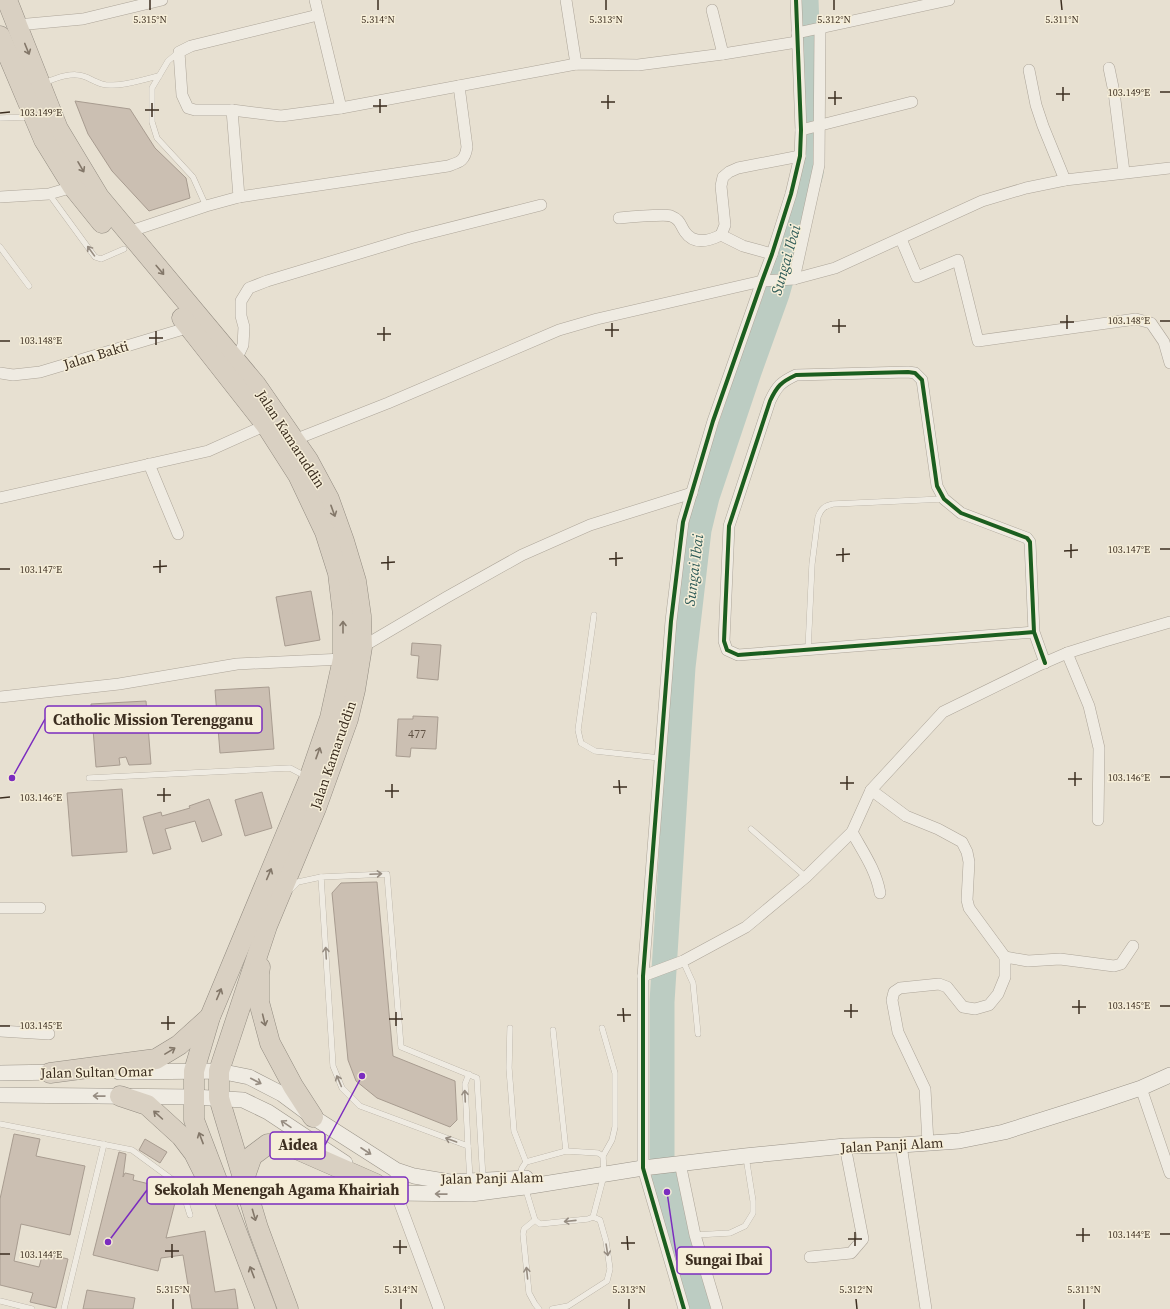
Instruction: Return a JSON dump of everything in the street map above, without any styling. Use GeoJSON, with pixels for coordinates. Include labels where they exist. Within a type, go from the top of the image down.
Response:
{"type":"FeatureCollection","features":[{"type":"Feature","properties":{"kind":"highway","name":"Jalan Kamaruddin"},"geometry":{"type":"LineString","coordinates":[[7,0],[58,129],[126,241],[266,425],[298,475],[325,532],[338,573],[343,615],[343,659],[330,718],[308,778],[210,1017],[194,1071],[194,1120],[245,1253]]}},
{"type":"Feature","properties":{"kind":"highway","name":"Jalan Kamaruddin"},"geometry":{"type":"LineString","coordinates":[[0,36],[44,140],[73,187],[126,241],[236,360],[256,385],[308,460],[329,499],[356,581],[361,616],[362,647],[355,690],[348,719],[316,808],[267,926],[219,1071],[219,1098],[258,1228],[288,1309]]}},
{"type":"Feature","properties":{"kind":"highway"},"geometry":{"type":"LineString","coordinates":[[267,926],[259,974],[259,1002],[270,1043],[293,1086],[313,1117]]}},
{"type":"Feature","properties":{"kind":"highway"},"geometry":{"type":"LineString","coordinates":[[50,1073],[156,1059],[179,1045],[210,1017]]}},
{"type":"Feature","properties":{"kind":"highway"},"geometry":{"type":"LineString","coordinates":[[120,1096],[147,1105],[181,1136],[194,1153],[245,1253],[266,1309]]}},
{"type":"Feature","properties":{"kind":"highway"},"geometry":{"type":"LineString","coordinates":[[244,1179],[252,1156],[268,1144],[285,1144],[376,1184]]}},
{"type":"Feature","properties":{"kind":"main road","name":"Jalan Panji Alam"},"geometry":{"type":"LineString","coordinates":[[194,1071],[219,1071],[249,1077],[282,1094],[313,1117],[396,1170],[414,1176],[477,1187]]}},
{"type":"Feature","properties":{"kind":"main road","name":"Jalan Sultan Omar"},"geometry":{"type":"LineString","coordinates":[[0,1072],[50,1073],[194,1071]]}},
{"type":"Feature","properties":{"kind":"main road","name":"Jalan Panji Alam"},"geometry":{"type":"LineString","coordinates":[[194,1097],[243,1100],[268,1112],[376,1184],[396,1193],[522,1183],[604,1174],[680,1163],[845,1146],[901,1145],[959,1141],[1004,1132],[1141,1088],[1170,1075]]}},
{"type":"Feature","properties":{"kind":"main road","name":"Jalan Sultan Omar"},"geometry":{"type":"LineString","coordinates":[[0,1095],[194,1097]]}},
{"type":"Feature","properties":{"kind":"street"},"geometry":{"type":"LineString","coordinates":[[17,25],[83,19],[162,0]]}},
{"type":"Feature","properties":{"kind":"street"},"geometry":{"type":"LineString","coordinates":[[315,0],[342,108]]}},
{"type":"Feature","properties":{"kind":"street"},"geometry":{"type":"LineString","coordinates":[[566,0],[576,64]]}},
{"type":"Feature","properties":{"kind":"street"},"geometry":{"type":"LineString","coordinates":[[684,1309],[643,1168],[644,976],[673,606],[683,522],[713,421],[792,194],[800,156],[802,130],[796,0]]}},
{"type":"Feature","properties":{"kind":"street"},"geometry":{"type":"LineString","coordinates":[[318,15],[191,46],[179,52],[182,95],[188,108],[195,110],[232,110],[282,116],[342,108],[576,64],[638,65],[723,54],[797,36],[819,28],[949,0]]}},
{"type":"Feature","properties":{"kind":"street"},"geometry":{"type":"LineString","coordinates":[[712,10],[723,54]]}},
{"type":"Feature","properties":{"kind":"street"},"geometry":{"type":"LineString","coordinates":[[793,279],[819,165],[819,28]]}},
{"type":"Feature","properties":{"kind":"street"},"geometry":{"type":"LineString","coordinates":[[1109,68],[1114,92],[1124,172]]}},
{"type":"Feature","properties":{"kind":"street"},"geometry":{"type":"LineString","coordinates":[[1029,70],[1036,105],[1065,180]]}},
{"type":"Feature","properties":{"kind":"street"},"geometry":{"type":"LineString","coordinates":[[126,241],[206,206],[239,197],[448,166],[458,163],[463,160],[468,147],[459,86]]}},
{"type":"Feature","properties":{"kind":"street"},"geometry":{"type":"LineString","coordinates":[[802,130],[912,102]]}},
{"type":"Feature","properties":{"kind":"street"},"geometry":{"type":"LineString","coordinates":[[232,110],[239,197]]}},
{"type":"Feature","properties":{"kind":"street"},"geometry":{"type":"LineString","coordinates":[[721,236],[725,225],[720,186],[723,178],[729,172],[738,168],[800,156]]}},
{"type":"Feature","properties":{"kind":"street"},"geometry":{"type":"LineString","coordinates":[[294,440],[388,403],[560,330],[597,319],[762,281],[793,279],[835,268],[903,244],[982,201],[1026,188],[1065,180],[1124,172],[1170,168]]}},
{"type":"Feature","properties":{"kind":"street"},"geometry":{"type":"LineString","coordinates":[[0,197],[49,194],[73,187]]}},
{"type":"Feature","properties":{"kind":"street"},"geometry":{"type":"LineString","coordinates":[[236,360],[243,344],[244,327],[241,316],[241,301],[249,288],[267,281],[410,238],[541,205]]}},
{"type":"Feature","properties":{"kind":"street"},"geometry":{"type":"LineString","coordinates":[[619,218],[670,216],[679,221],[685,232],[691,238],[700,241],[710,240],[721,236],[742,246],[772,254]]}},
{"type":"Feature","properties":{"kind":"street"},"geometry":{"type":"LineString","coordinates":[[903,244],[917,277],[958,260],[978,341],[1136,319],[1151,323],[1164,342],[1170,363]]}},
{"type":"Feature","properties":{"kind":"street","name":"Jalan Bakti"},"geometry":{"type":"LineString","coordinates":[[0,373],[13,374],[40,372],[190,327]]}},
{"type":"Feature","properties":{"kind":"street"},"geometry":{"type":"LineString","coordinates":[[1034,632],[738,655],[728,650],[724,641],[729,526],[775,389],[784,381],[796,376],[908,372],[915,373],[922,380],[937,486],[944,499],[961,513],[1027,538],[1030,542],[1034,632],[1045,663]]}},
{"type":"Feature","properties":{"kind":"street"},"geometry":{"type":"LineString","coordinates":[[0,498],[208,451],[266,425]]}},
{"type":"Feature","properties":{"kind":"street"},"geometry":{"type":"LineString","coordinates":[[149,464],[178,534]]}},
{"type":"Feature","properties":{"kind":"street"},"geometry":{"type":"LineString","coordinates":[[362,647],[522,555],[590,525],[692,493]]}},
{"type":"Feature","properties":{"kind":"street"},"geometry":{"type":"LineString","coordinates":[[644,976],[683,961],[746,927],[806,877],[852,832],[871,790],[943,712],[1067,653],[1170,622]]}},
{"type":"Feature","properties":{"kind":"street"},"geometry":{"type":"LineString","coordinates":[[1067,653],[1089,706],[1099,748],[1098,820]]}},
{"type":"Feature","properties":{"kind":"street"},"geometry":{"type":"LineString","coordinates":[[0,697],[119,684],[237,664],[343,659]]}},
{"type":"Feature","properties":{"kind":"street"},"geometry":{"type":"LineString","coordinates":[[871,790],[906,816],[938,829],[962,842],[968,862],[967,900],[969,908],[1005,957],[1005,977],[998,994],[989,1005],[974,1009],[963,1007],[947,987],[939,984],[900,988],[894,992],[892,1000],[898,1032],[925,1089],[928,1143]]}},
{"type":"Feature","properties":{"kind":"street"},"geometry":{"type":"LineString","coordinates":[[852,832],[872,866],[880,892]]}},
{"type":"Feature","properties":{"kind":"street"},"geometry":{"type":"LineString","coordinates":[[0,908],[40,908]]}},
{"type":"Feature","properties":{"kind":"street"},"geometry":{"type":"LineString","coordinates":[[1005,957],[1028,960],[1060,959],[1114,966],[1121,964],[1133,946]]}},
{"type":"Feature","properties":{"kind":"street"},"geometry":{"type":"LineString","coordinates":[[0,1031],[49,1034]]}},
{"type":"Feature","properties":{"kind":"street"},"geometry":{"type":"LineString","coordinates":[[1141,1088],[1170,1173]]}},
{"type":"Feature","properties":{"kind":"street"},"geometry":{"type":"LineString","coordinates":[[901,1145],[926,1309]]}},
{"type":"Feature","properties":{"kind":"street"},"geometry":{"type":"LineString","coordinates":[[810,1257],[851,1253],[863,1238],[845,1146]]}},
{"type":"Feature","properties":{"kind":"street"},"geometry":{"type":"LineString","coordinates":[[680,1163],[695,1235],[718,1309]]}},
{"type":"Feature","properties":{"kind":"street"},"geometry":{"type":"LineString","coordinates":[[396,1170],[396,1193],[439,1309]]}},
{"type":"Feature","properties":{"kind":"lane"},"geometry":{"type":"LineString","coordinates":[[179,52],[168,61],[152,88],[152,122],[157,138],[194,177],[206,206]]}},
{"type":"Feature","properties":{"kind":"lane"},"geometry":{"type":"LineString","coordinates":[[41,84],[56,78],[72,75],[85,76],[98,83],[112,85],[159,76]]}},
{"type":"Feature","properties":{"kind":"lane"},"geometry":{"type":"LineString","coordinates":[[0,118],[34,117]]}},
{"type":"Feature","properties":{"kind":"lane"},"geometry":{"type":"LineString","coordinates":[[49,194],[95,257],[101,259],[126,241]]}},
{"type":"Feature","properties":{"kind":"lane"},"geometry":{"type":"LineString","coordinates":[[0,247],[29,286]]}},
{"type":"Feature","properties":{"kind":"lane"},"geometry":{"type":"LineString","coordinates":[[808,650],[812,564],[818,517],[821,509],[833,504],[944,499]]}},
{"type":"Feature","properties":{"kind":"lane"},"geometry":{"type":"LineString","coordinates":[[594,615],[578,730],[581,743],[595,751],[660,758]]}},
{"type":"Feature","properties":{"kind":"lane"},"geometry":{"type":"LineString","coordinates":[[89,778],[290,768],[308,778]]}},
{"type":"Feature","properties":{"kind":"lane"},"geometry":{"type":"LineString","coordinates":[[751,830],[806,877]]}},
{"type":"Feature","properties":{"kind":"lane"},"geometry":{"type":"LineString","coordinates":[[276,903],[298,882],[321,877],[387,874],[401,1047],[477,1078],[477,1187]]}},
{"type":"Feature","properties":{"kind":"lane"},"geometry":{"type":"LineString","coordinates":[[321,877],[333,1066],[342,1088],[360,1106],[468,1146]]}},
{"type":"Feature","properties":{"kind":"lane"},"geometry":{"type":"LineString","coordinates":[[683,961],[693,983],[698,1034]]}},
{"type":"Feature","properties":{"kind":"lane"},"geometry":{"type":"LineString","coordinates":[[510,1028],[509,1068],[514,1131],[526,1162]]}},
{"type":"Feature","properties":{"kind":"lane"},"geometry":{"type":"LineString","coordinates":[[602,1028],[615,1072],[615,1127],[612,1140],[603,1156],[604,1174],[593,1216],[588,1219],[540,1224],[535,1220],[522,1183],[522,1168],[526,1162],[566,1150],[598,1153],[603,1156]]}},
{"type":"Feature","properties":{"kind":"lane"},"geometry":{"type":"LineString","coordinates":[[553,1030],[566,1150]]}},
{"type":"Feature","properties":{"kind":"lane"},"geometry":{"type":"LineString","coordinates":[[469,1074],[465,1084],[468,1146],[477,1187]]}},
{"type":"Feature","properties":{"kind":"lane"},"geometry":{"type":"LineString","coordinates":[[0,1124],[132,1150],[181,1186],[190,1215]]}},
{"type":"Feature","properties":{"kind":"lane"},"geometry":{"type":"LineString","coordinates":[[64,1309],[104,1144]]}},
{"type":"Feature","properties":{"kind":"lane"},"geometry":{"type":"LineString","coordinates":[[695,1235],[730,1233],[746,1226],[753,1213],[753,1201],[745,1156]]}},
{"type":"Feature","properties":{"kind":"lane"},"geometry":{"type":"LineString","coordinates":[[552,1309],[568,1306],[607,1281],[610,1269],[606,1241],[600,1220],[593,1216]]}},
{"type":"Feature","properties":{"kind":"lane"},"geometry":{"type":"LineString","coordinates":[[535,1220],[524,1229],[523,1234],[529,1292],[539,1309]]}},
{"type":"Feature","properties":{"kind":"lane"},"geometry":{"type":"LineString","coordinates":[[0,1301],[32,1309]]}},
{"type":"Feature","properties":{"kind":"building"},"geometry":{"type":"Polygon","coordinates":[[[75,101],[130,109],[155,148],[186,178],[190,198],[149,211],[112,171],[88,134],[75,101]]]}},
{"type":"Feature","properties":{"kind":"building"},"geometry":{"type":"Polygon","coordinates":[[[311,591],[320,640],[285,646],[276,597],[311,591]]]}},
{"type":"Feature","properties":{"kind":"building"},"geometry":{"type":"Polygon","coordinates":[[[412,643],[441,645],[438,680],[417,678],[419,656],[411,655],[412,643]]]}},
{"type":"Feature","properties":{"kind":"building"},"geometry":{"type":"Polygon","coordinates":[[[269,687],[274,749],[220,753],[215,690],[269,687]]]}},
{"type":"Feature","properties":{"kind":"building"},"geometry":{"type":"Polygon","coordinates":[[[146,701],[151,764],[129,765],[126,757],[119,758],[120,765],[96,767],[91,704],[146,701]]]}},
{"type":"Feature","properties":{"kind":"building"},"geometry":{"type":"Polygon","coordinates":[[[413,716],[438,717],[436,749],[411,748],[410,757],[396,756],[398,719],[413,719],[413,716]]]}},
{"type":"Feature","properties":{"kind":"building"},"geometry":{"type":"Polygon","coordinates":[[[122,789],[127,852],[72,856],[67,793],[122,789]]]}},
{"type":"Feature","properties":{"kind":"building"},"geometry":{"type":"Polygon","coordinates":[[[262,792],[272,828],[245,836],[235,800],[262,792]]]}},
{"type":"Feature","properties":{"kind":"building"},"geometry":{"type":"Polygon","coordinates":[[[209,799],[222,835],[202,842],[195,821],[165,829],[171,849],[153,854],[143,817],[161,812],[162,816],[190,808],[189,806],[209,799]]]}},
{"type":"Feature","properties":{"kind":"building"},"geometry":{"type":"Polygon","coordinates":[[[377,882],[393,1056],[455,1081],[457,1120],[450,1127],[377,1098],[356,1081],[348,1060],[332,893],[341,883],[377,882]]]}},
{"type":"Feature","properties":{"kind":"building"},"geometry":{"type":"Polygon","coordinates":[[[14,1134],[40,1139],[36,1156],[85,1166],[70,1235],[21,1224],[14,1261],[39,1267],[43,1253],[68,1259],[56,1308],[30,1302],[33,1293],[0,1285],[0,1199],[14,1134]]]}},
{"type":"Feature","properties":{"kind":"building"},"geometry":{"type":"Polygon","coordinates":[[[145,1139],[167,1152],[160,1163],[139,1150],[145,1139]]]}},
{"type":"Feature","properties":{"kind":"building"},"geometry":{"type":"Polygon","coordinates":[[[119,1152],[126,1154],[123,1177],[125,1173],[134,1175],[133,1180],[178,1191],[166,1238],[205,1231],[215,1292],[235,1289],[238,1309],[192,1309],[183,1255],[161,1258],[158,1271],[93,1255],[119,1152]]]}},
{"type":"Feature","properties":{"kind":"building"},"geometry":{"type":"Polygon","coordinates":[[[87,1290],[135,1298],[133,1309],[83,1309],[87,1290]]]}},
{"type":"Feature","properties":{"kind":"waterway","name":"Sungai Ibai"},"geometry":{"type":"LineString","coordinates":[[662,1157],[662,1002],[683,667],[699,530],[707,497],[777,294],[811,173],[812,162],[806,0]]}},
{"type":"Feature","properties":{"kind":"waterway","name":"Sungai Ibai"},"geometry":{"type":"LineString","coordinates":[[664,1176],[698,1309]]}},
{"type":"Feature","properties":{"kind":"cycle path"},"geometry":{"type":"LineString","coordinates":[[684,1309],[643,1168],[643,976],[671,621],[683,522],[713,421],[772,254],[791,194],[800,156],[801,130],[796,0]]}},
{"type":"Feature","properties":{"kind":"cycle path"},"geometry":{"type":"LineString","coordinates":[[1034,632],[738,655],[727,650],[724,641],[729,526],[770,401],[780,385],[796,375],[908,372],[915,373],[922,380],[937,486],[944,499],[961,513],[1027,538],[1030,542],[1034,632],[1045,663]]}},
{"type":"Feature","properties":{"kind":"place","name":"Catholic Mission Terengganu"},"geometry":{"type":"Point","coordinates":[12,778]}},
{"type":"Feature","properties":{"kind":"place","name":"Aidea"},"geometry":{"type":"Point","coordinates":[362,1076]}},
{"type":"Feature","properties":{"kind":"place","name":"Sungai Ibai"},"geometry":{"type":"Point","coordinates":[667,1192]}},
{"type":"Feature","properties":{"kind":"place","name":"Sekolah Menengah Agama Khairiah"},"geometry":{"type":"Point","coordinates":[108,1242]}}]}
